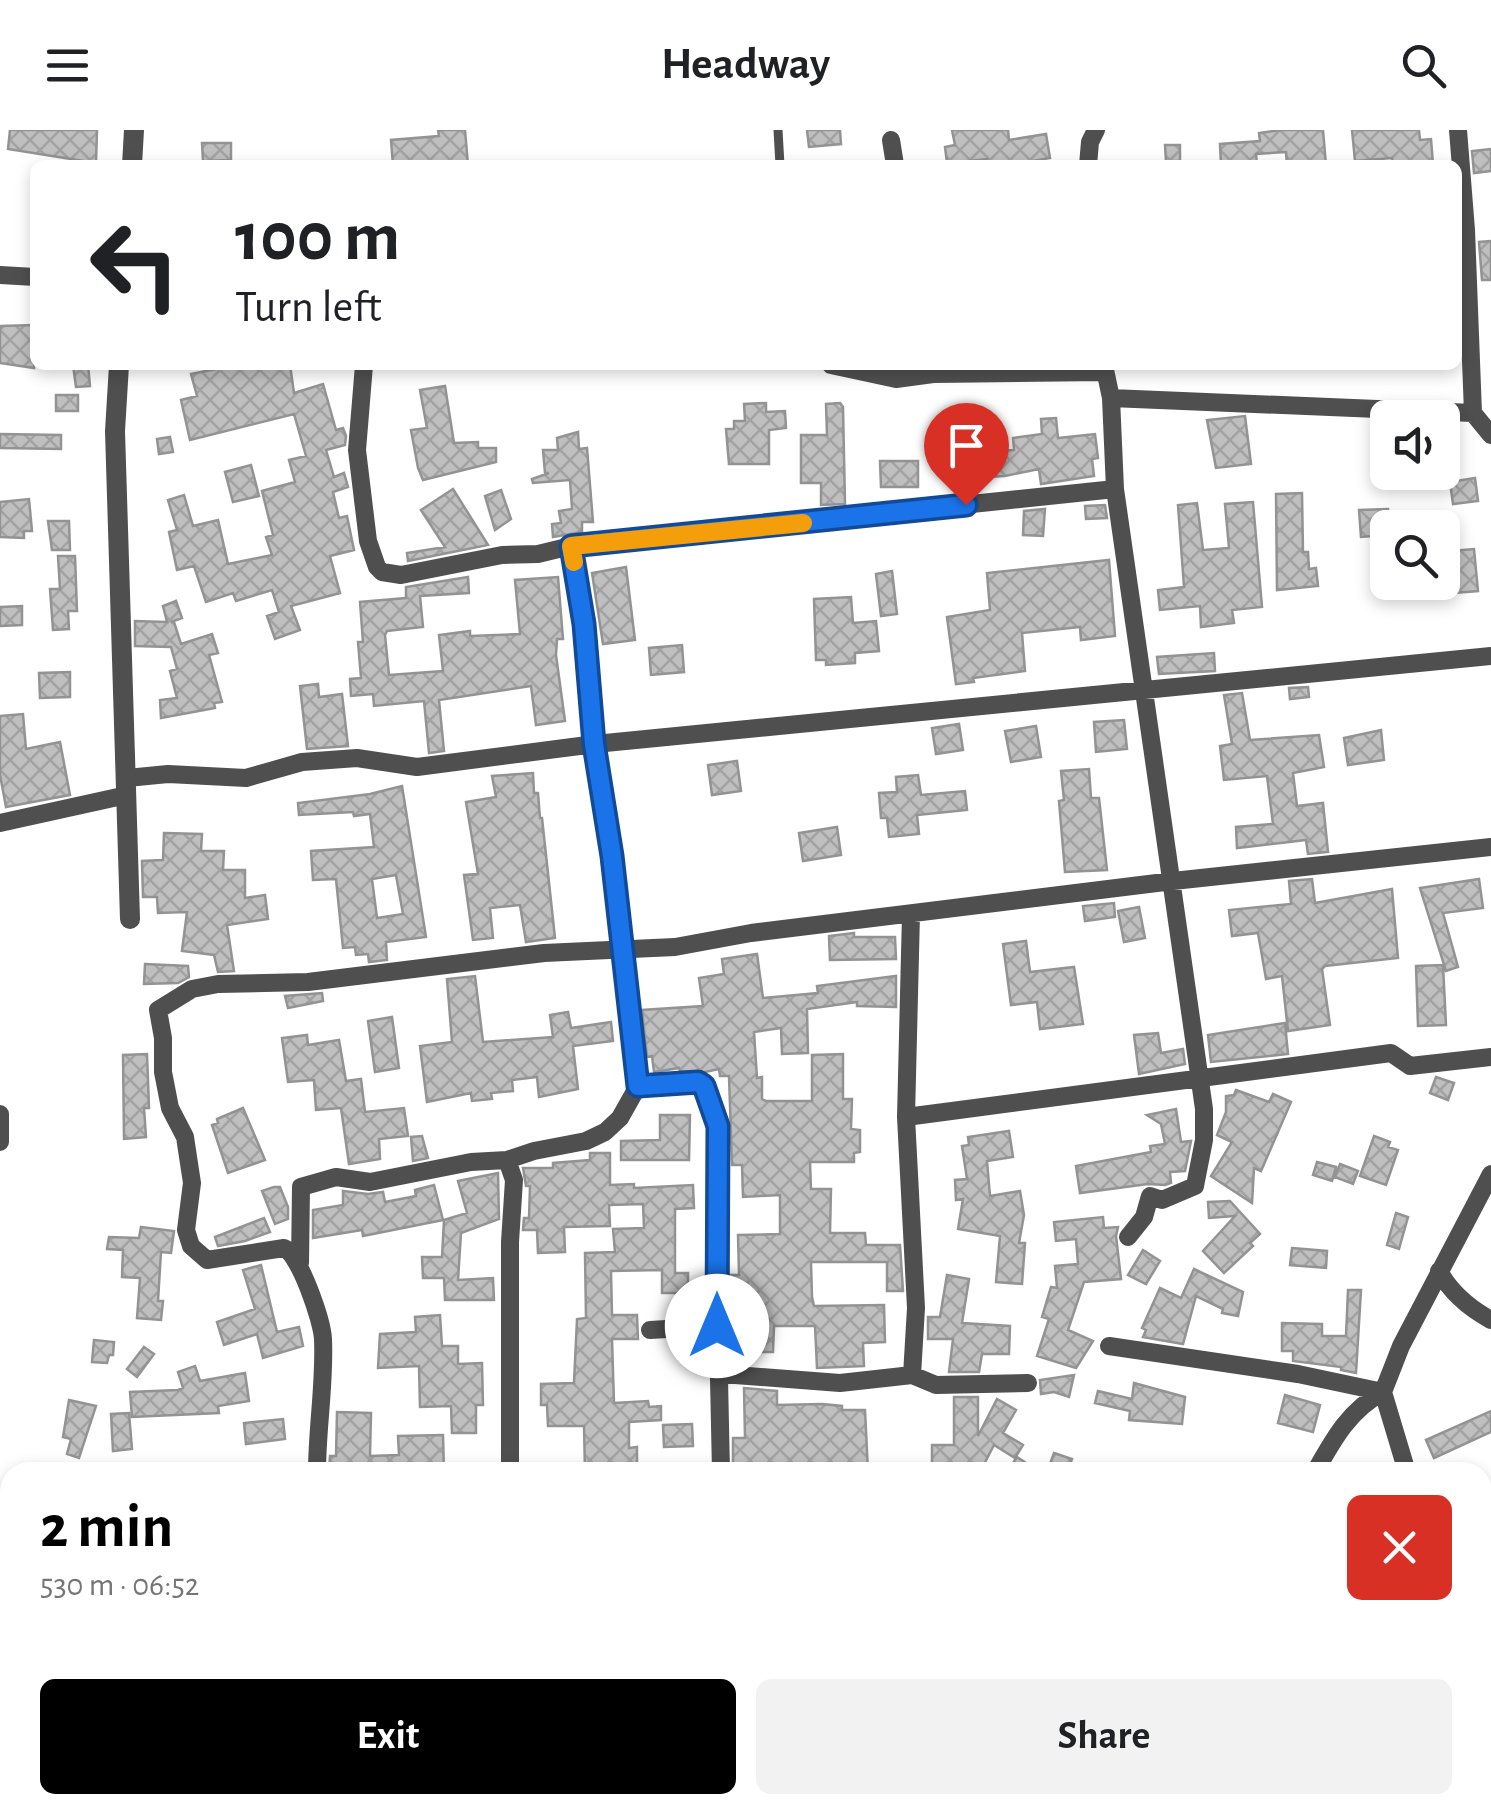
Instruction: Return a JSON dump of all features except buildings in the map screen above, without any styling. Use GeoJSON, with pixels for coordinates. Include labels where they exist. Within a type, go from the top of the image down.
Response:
{"type":"FeatureCollection","features":[{"type":"Feature","properties":{"kind":"street"},"geometry":{"type":"LineString","coordinates":[[132,160],[134,130]]}},
{"type":"Feature","properties":{"kind":"street"},"geometry":{"type":"LineString","coordinates":[[1088,160],[1096,130]]}},
{"type":"Feature","properties":{"kind":"street"},"geometry":{"type":"LineString","coordinates":[[1458,130],[1459,160]]}},
{"type":"Feature","properties":{"kind":"street"},"geometry":{"type":"LineString","coordinates":[[891,140],[894,160]]}},
{"type":"Feature","properties":{"kind":"street"},"geometry":{"type":"LineString","coordinates":[[1462,231],[1472,413],[1491,435]]}},
{"type":"Feature","properties":{"kind":"street"},"geometry":{"type":"LineString","coordinates":[[0,275],[30,277]]}},
{"type":"Feature","properties":{"kind":"street"},"geometry":{"type":"LineString","coordinates":[[119,370],[115,431],[130,919]]}},
{"type":"Feature","properties":{"kind":"street"},"geometry":{"type":"LineString","coordinates":[[364,370],[357,450],[368,541],[377,568],[400,575],[571,546],[1114,489]]}},
{"type":"Feature","properties":{"kind":"street"},"geometry":{"type":"LineString","coordinates":[[854,370],[896,379],[1047,370]]}},
{"type":"Feature","properties":{"kind":"street"},"geometry":{"type":"LineString","coordinates":[[1105,370],[1112,398],[1114,489],[1205,1125],[1195,1186],[1162,1200],[1150,1196],[1144,1216],[1128,1237]]}},
{"type":"Feature","properties":{"kind":"street"},"geometry":{"type":"LineString","coordinates":[[1112,398],[1472,413]]}},
{"type":"Feature","properties":{"kind":"street"},"geometry":{"type":"LineString","coordinates":[[300,1266],[302,1187],[336,1177],[370,1182],[471,1162],[507,1160],[586,1141],[605,1132],[620,1118],[638,1086],[594,744],[584,624],[571,546]]}},
{"type":"Feature","properties":{"kind":"street"},"geometry":{"type":"LineString","coordinates":[[0,823],[168,774],[246,778],[302,762],[356,758],[417,767],[594,744],[1491,656]]}},
{"type":"Feature","properties":{"kind":"street"},"geometry":{"type":"LineString","coordinates":[[317,1462],[323,1336],[291,1250],[208,1260],[191,1246],[186,1230],[192,1182],[185,1137],[170,1108],[158,1010],[192,990],[218,984],[308,982],[544,953],[675,948],[751,934],[1173,881],[1491,848]]}},
{"type":"Feature","properties":{"kind":"street"},"geometry":{"type":"LineString","coordinates":[[912,914],[906,1117],[916,1308],[912,1376]]}},
{"type":"Feature","properties":{"kind":"street"},"geometry":{"type":"LineString","coordinates":[[906,1117],[1391,1053],[1410,1066],[1491,1057]]}},
{"type":"Feature","properties":{"kind":"street"},"geometry":{"type":"LineString","coordinates":[[638,1086],[698,1082],[704,1086],[718,1126],[721,1462]]}},
{"type":"Feature","properties":{"kind":"street"},"geometry":{"type":"LineString","coordinates":[[0,1114],[0,1142]]}},
{"type":"Feature","properties":{"kind":"street"},"geometry":{"type":"LineString","coordinates":[[507,1160],[514,1180],[510,1242],[510,1462]]}},
{"type":"Feature","properties":{"kind":"street"},"geometry":{"type":"LineString","coordinates":[[1321,1462],[1340,1428],[1383,1392],[1439,1271],[1491,1174]]}},
{"type":"Feature","properties":{"kind":"street"},"geometry":{"type":"LineString","coordinates":[[1439,1271],[1470,1308],[1491,1320]]}},
{"type":"Feature","properties":{"kind":"street"},"geometry":{"type":"LineString","coordinates":[[650,1330],[717,1326]]}},
{"type":"Feature","properties":{"kind":"street"},"geometry":{"type":"LineString","coordinates":[[1109,1346],[1298,1374],[1383,1392]]}},
{"type":"Feature","properties":{"kind":"street"},"geometry":{"type":"LineString","coordinates":[[718,1369],[722,1374],[840,1383],[912,1376],[936,1385],[1028,1383]]}},
{"type":"Feature","properties":{"kind":"street"},"geometry":{"type":"LineString","coordinates":[[1383,1392],[1404,1462]]}},
{"type":"Feature","properties":{"kind":"lane"},"geometry":{"type":"LineString","coordinates":[[778,130],[780,160]]}},
{"type":"Feature","properties":{"kind":"slow traffic"},"geometry":{"type":"LineString","coordinates":[[574,562],[571,546],[803,523]]}},
{"type":"Feature","properties":{"kind":"route"},"geometry":{"type":"LineString","coordinates":[[717,1326],[718,1126],[704,1086],[698,1082],[638,1086],[612,856],[594,744],[584,624],[571,546],[966,505]]}}]}
